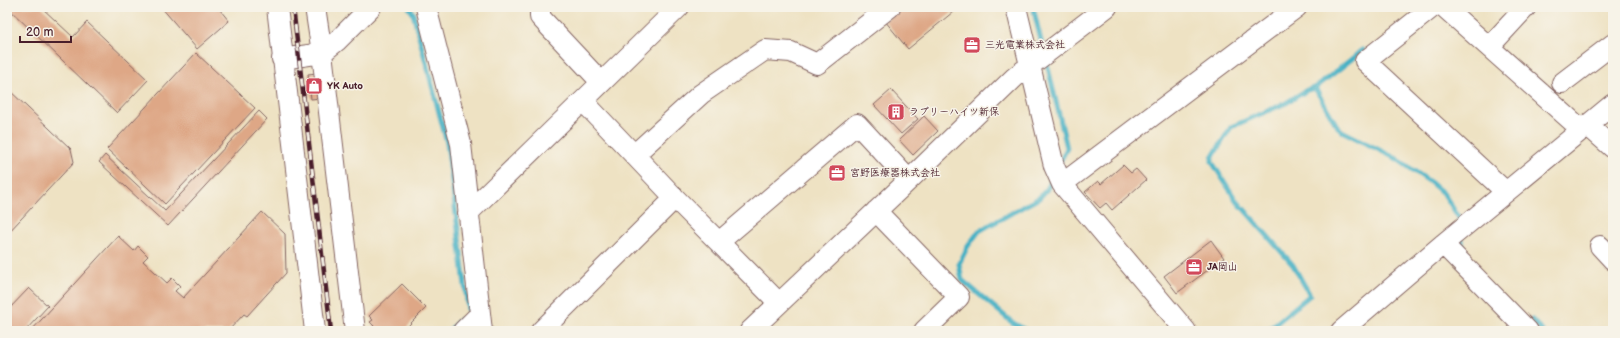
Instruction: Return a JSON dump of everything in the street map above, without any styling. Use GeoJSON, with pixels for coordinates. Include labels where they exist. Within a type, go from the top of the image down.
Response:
{"type":"FeatureCollection","features":[{"type":"Feature","properties":{"kind":"street"},"geometry":{"type":"LineString","coordinates":[[277,7],[315,331]]}},
{"type":"Feature","properties":{"kind":"street"},"geometry":{"type":"LineString","coordinates":[[315,7],[322,53],[355,331]]}},
{"type":"Feature","properties":{"kind":"street"},"geometry":{"type":"LineString","coordinates":[[282,59],[322,53],[337,41],[372,7]]}},
{"type":"Feature","properties":{"kind":"street"},"geometry":{"type":"LineString","coordinates":[[426,7],[461,144],[468,214],[473,325],[496,331]]}},
{"type":"Feature","properties":{"kind":"street"},"geometry":{"type":"LineString","coordinates":[[540,7],[540,17],[601,82]]}},
{"type":"Feature","properties":{"kind":"street"},"geometry":{"type":"LineString","coordinates":[[468,214],[678,7]]}},
{"type":"Feature","properties":{"kind":"street"},"geometry":{"type":"LineString","coordinates":[[634,155],[701,94],[765,50],[791,52],[817,64],[890,7]]}},
{"type":"Feature","properties":{"kind":"street"},"geometry":{"type":"LineString","coordinates":[[1016,7],[1039,57],[1058,175],[1186,331]]}},
{"type":"Feature","properties":{"kind":"street"},"geometry":{"type":"LineString","coordinates":[[750,331],[909,180],[1015,76],[1107,7]]}},
{"type":"Feature","properties":{"kind":"street"},"geometry":{"type":"LineString","coordinates":[[1058,175],[1296,7]]}},
{"type":"Feature","properties":{"kind":"street"},"geometry":{"type":"LineString","coordinates":[[1489,47],[1526,7]]}},
{"type":"Feature","properties":{"kind":"street"},"geometry":{"type":"LineString","coordinates":[[1506,192],[1365,61],[1445,8],[1585,128],[1613,148]]}},
{"type":"Feature","properties":{"kind":"street"},"geometry":{"type":"LineString","coordinates":[[1562,83],[1613,44]]}},
{"type":"Feature","properties":{"kind":"street"},"geometry":{"type":"LineString","coordinates":[[583,101],[675,198],[779,303]]}},
{"type":"Feature","properties":{"kind":"street"},"geometry":{"type":"LineString","coordinates":[[1341,331],[1443,244],[1613,104]]}},
{"type":"Feature","properties":{"kind":"street"},"geometry":{"type":"LineString","coordinates":[[719,242],[857,124],[909,180]]}},
{"type":"Feature","properties":{"kind":"street"},"geometry":{"type":"LineString","coordinates":[[541,331],[675,198]]}},
{"type":"Feature","properties":{"kind":"street"},"geometry":{"type":"LineString","coordinates":[[876,211],[959,297],[924,331]]}},
{"type":"Feature","properties":{"kind":"street"},"geometry":{"type":"LineString","coordinates":[[1443,244],[1528,331]]}},
{"type":"Feature","properties":{"kind":"building"},"geometry":{"type":"Polygon","coordinates":[[[7,7],[41,7],[73,37],[87,22],[148,80],[117,113],[7,7]]]}},
{"type":"Feature","properties":{"kind":"building"},"geometry":{"type":"Polygon","coordinates":[[[161,7],[223,7],[220,10],[229,21],[197,49],[161,7]]]}},
{"type":"Feature","properties":{"kind":"building"},"geometry":{"type":"Polygon","coordinates":[[[902,7],[959,7],[908,49],[885,21],[902,7]]]}},
{"type":"Feature","properties":{"kind":"building"},"geometry":{"type":"Polygon","coordinates":[[[196,53],[255,108],[165,204],[107,149],[196,53]]]}},
{"type":"Feature","properties":{"kind":"building","name":"YK Auto"},"geometry":{"type":"Polygon","coordinates":[[[317,73],[320,98],[311,99],[308,74],[317,73]]]}},
{"type":"Feature","properties":{"kind":"building"},"geometry":{"type":"Polygon","coordinates":[[[7,88],[71,149],[74,162],[7,234],[7,88]]]}},
{"type":"Feature","properties":{"kind":"building","name":"ラブリーハイツ新保"},"geometry":{"type":"Polygon","coordinates":[[[891,90],[918,119],[901,134],[874,105],[891,90]]]}},
{"type":"Feature","properties":{"kind":"building"},"geometry":{"type":"Polygon","coordinates":[[[259,111],[267,119],[168,226],[99,162],[105,155],[165,211],[259,111]]]}},
{"type":"Feature","properties":{"kind":"building","name":"ラブリーハイツ新保"},"geometry":{"type":"Polygon","coordinates":[[[924,116],[938,131],[913,155],[899,140],[924,116]]]}},
{"type":"Feature","properties":{"kind":"building"},"geometry":{"type":"Polygon","coordinates":[[[1123,165],[1131,173],[1136,169],[1146,180],[1112,210],[1106,203],[1100,208],[1085,192],[1098,181],[1101,184],[1123,165]]]}},
{"type":"Feature","properties":{"kind":"building"},"geometry":{"type":"Polygon","coordinates":[[[262,212],[285,234],[286,273],[247,316],[244,314],[228,331],[31,331],[118,236],[134,251],[138,246],[148,256],[143,261],[167,283],[172,278],[180,286],[175,291],[183,298],[262,212]]]}},
{"type":"Feature","properties":{"kind":"building"},"geometry":{"type":"Polygon","coordinates":[[[1211,240],[1224,258],[1177,293],[1164,276],[1211,240]]]}},
{"type":"Feature","properties":{"kind":"building"},"geometry":{"type":"Polygon","coordinates":[[[402,284],[426,308],[403,331],[371,331],[370,330],[374,326],[370,322],[373,320],[369,316],[402,284]]]}},
{"type":"Feature","properties":{"kind":"building"},"geometry":{"type":"Polygon","coordinates":[[[29,288],[48,306],[25,331],[7,331],[7,311],[29,288]]]}},
{"type":"Feature","properties":{"kind":"waterway"},"geometry":{"type":"LineString","coordinates":[[409,7],[413,13],[447,143],[469,317]]}},
{"type":"Feature","properties":{"kind":"waterway"},"geometry":{"type":"LineString","coordinates":[[1033,7],[1043,49]]}},
{"type":"Feature","properties":{"kind":"waterway"},"geometry":{"type":"LineString","coordinates":[[1363,50],[1315,88],[1337,126],[1342,131],[1397,159],[1430,182],[1444,194],[1461,221]]}},
{"type":"Feature","properties":{"kind":"waterway"},"geometry":{"type":"LineString","coordinates":[[1046,59],[1067,148],[1060,162]]}},
{"type":"Feature","properties":{"kind":"waterway"},"geometry":{"type":"LineString","coordinates":[[1267,331],[1310,295],[1293,265],[1236,200],[1212,162],[1212,158],[1231,127],[1286,103],[1307,90],[1315,88]]}},
{"type":"Feature","properties":{"kind":"waterway"},"geometry":{"type":"LineString","coordinates":[[1027,331],[1013,323],[962,280],[959,264],[968,246],[979,231],[1039,198],[1047,189],[1053,177]]}},
{"type":"Feature","properties":{"kind":"waterway"},"geometry":{"type":"LineString","coordinates":[[1462,240],[1462,249],[1466,253]]}},
{"type":"Feature","properties":{"kind":"waterway"},"geometry":{"type":"LineString","coordinates":[[449,331],[460,320]]}},
{"type":"Feature","properties":{"kind":"waterway"},"geometry":{"type":"LineString","coordinates":[[1532,320],[1542,331]]}},
{"type":"Feature","properties":{"kind":"railway"},"geometry":{"type":"LineString","coordinates":[[293,7],[331,331]]}},
{"type":"Feature","properties":{"kind":"place","name":"三光電業株式会社"},"geometry":{"type":"Point","coordinates":[972,45]}},
{"type":"Feature","properties":{"kind":"place","name":"YK Auto"},"geometry":{"type":"Point","coordinates":[314,86]}},
{"type":"Feature","properties":{"kind":"place","name":"ラブリーハイツ新保"},"geometry":{"type":"Point","coordinates":[896,112]}},
{"type":"Feature","properties":{"kind":"place","name":"宮野医療器株式会社"},"geometry":{"type":"Point","coordinates":[837,173]}},
{"type":"Feature","properties":{"kind":"place","name":"JA岡山"},"geometry":{"type":"Point","coordinates":[1194,267]}}]}
